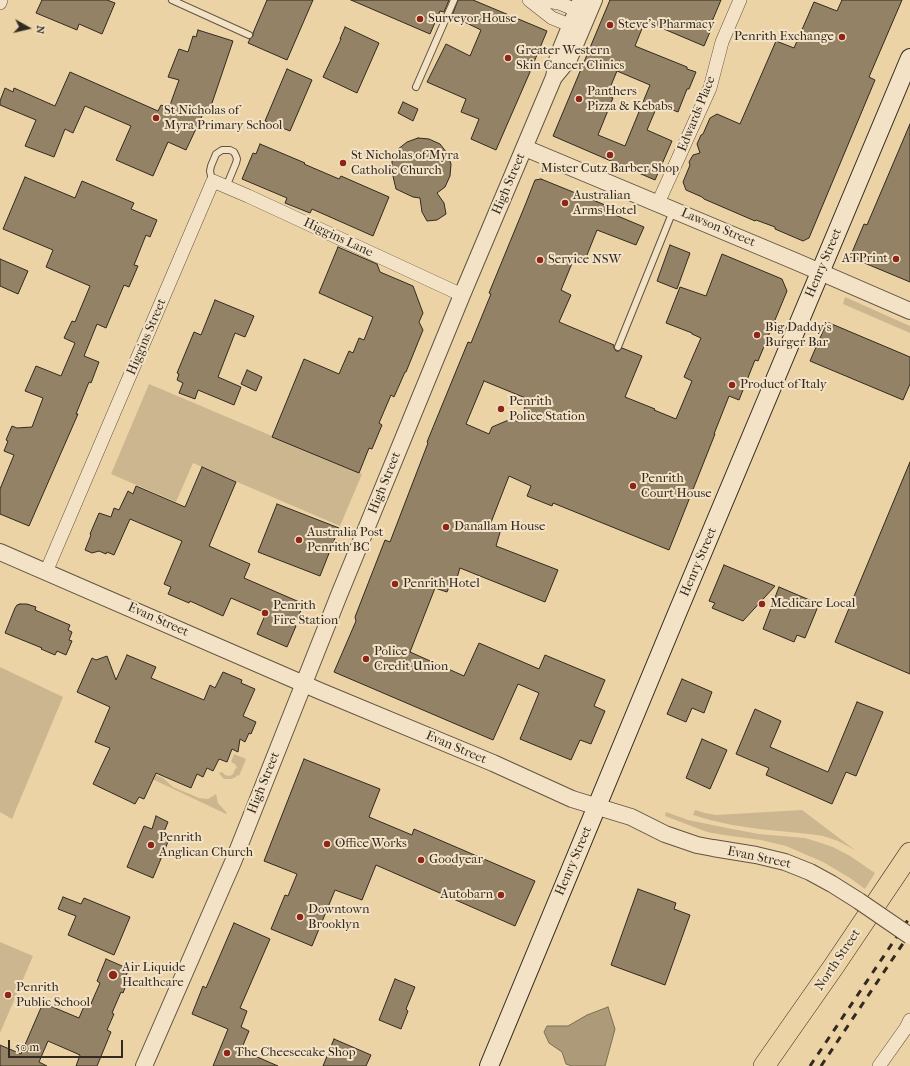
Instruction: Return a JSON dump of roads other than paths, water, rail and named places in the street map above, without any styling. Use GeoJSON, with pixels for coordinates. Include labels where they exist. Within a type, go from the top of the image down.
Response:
{"type":"FeatureCollection","features":[{"type":"Feature","properties":{"kind":"highway","name":"North Street"},"geometry":{"type":"LineString","coordinates":[[764,1066],[910,853]]}},
{"type":"Feature","properties":{"kind":"main road","name":"Henry Street"},"geometry":{"type":"LineString","coordinates":[[489,1066],[910,58]]}},
{"type":"Feature","properties":{"kind":"street"},"geometry":{"type":"LineString","coordinates":[[529,0],[552,18],[576,28]]}},
{"type":"Feature","properties":{"kind":"street"},"geometry":{"type":"LineString","coordinates":[[540,0],[582,8]]}},
{"type":"Feature","properties":{"kind":"street","name":"High Street"},"geometry":{"type":"LineString","coordinates":[[144,1066],[233,862],[462,295],[554,77],[558,56],[576,28],[582,8],[594,0]]}},
{"type":"Feature","properties":{"kind":"street","name":"Edwards Place"},"geometry":{"type":"LineString","coordinates":[[658,203],[710,88],[722,42],[740,0]]}},
{"type":"Feature","properties":{"kind":"street","name":"Lawson Street"},"geometry":{"type":"LineString","coordinates":[[525,148],[821,272],[910,311]]}},
{"type":"Feature","properties":{"kind":"street","name":"Higgins Lane"},"geometry":{"type":"LineString","coordinates":[[213,181],[462,295]]}},
{"type":"Feature","properties":{"kind":"street","name":"Higgins Street"},"geometry":{"type":"LineString","coordinates":[[46,572],[213,181]]}},
{"type":"Feature","properties":{"kind":"street","name":"Evan Street"},"geometry":{"type":"LineString","coordinates":[[0,552],[304,684],[493,763],[572,799],[631,817],[665,834],[697,845],[772,858],[792,864],[832,884],[910,936]]}},
{"type":"Feature","properties":{"kind":"street"},"geometry":{"type":"LineString","coordinates":[[879,1066],[909,1025]]}},
{"type":"Feature","properties":{"kind":"lane"},"geometry":{"type":"LineString","coordinates":[[172,0],[249,35]]}},
{"type":"Feature","properties":{"kind":"lane"},"geometry":{"type":"LineString","coordinates":[[416,87],[454,0]]}},
{"type":"Feature","properties":{"kind":"lane","name":"Higgins Street"},"geometry":{"type":"LineString","coordinates":[[213,181],[210,171],[216,154],[222,150],[230,150],[234,152],[237,159],[226,187]]}},
{"type":"Feature","properties":{"kind":"lane"},"geometry":{"type":"LineString","coordinates":[[618,347],[674,210]]}},
{"type":"Feature","properties":{"kind":"railway"},"geometry":{"type":"LineString","coordinates":[[810,1066],[910,917]]}},
{"type":"Feature","properties":{"kind":"railway"},"geometry":{"type":"LineString","coordinates":[[821,1066],[910,933]]}},
{"type":"Feature","properties":{"kind":"place","name":"Surveyor House"},"geometry":{"type":"Point","coordinates":[420,19]}},
{"type":"Feature","properties":{"kind":"place","name":"Steve's Pharmacy"},"geometry":{"type":"Point","coordinates":[610,25]}},
{"type":"Feature","properties":{"kind":"place","name":"Penrith Exchange"},"geometry":{"type":"Point","coordinates":[842,37]}},
{"type":"Feature","properties":{"kind":"place","name":"Greater Western Skin Cancer Clinics"},"geometry":{"type":"Point","coordinates":[508,58]}},
{"type":"Feature","properties":{"kind":"place","name":"Panthers Pizza & Kebabs"},"geometry":{"type":"Point","coordinates":[579,99]}},
{"type":"Feature","properties":{"kind":"place","name":"St Nicholas of Myra Primary School"},"geometry":{"type":"Point","coordinates":[156,118]}},
{"type":"Feature","properties":{"kind":"place","name":"Mister Cutz Barber Shop"},"geometry":{"type":"Point","coordinates":[610,155]}},
{"type":"Feature","properties":{"kind":"place","name":"St Nicholas of Myra Catholic Church"},"geometry":{"type":"Point","coordinates":[343,163]}},
{"type":"Feature","properties":{"kind":"place","name":"Australian Arms Hotel"},"geometry":{"type":"Point","coordinates":[565,203]}},
{"type":"Feature","properties":{"kind":"place","name":"ATPrint"},"geometry":{"type":"Point","coordinates":[896,259]}},
{"type":"Feature","properties":{"kind":"place","name":"Service NSW"},"geometry":{"type":"Point","coordinates":[540,260]}},
{"type":"Feature","properties":{"kind":"place","name":"Big Daddy's Burger Bar"},"geometry":{"type":"Point","coordinates":[757,335]}},
{"type":"Feature","properties":{"kind":"place","name":"Product of Italy"},"geometry":{"type":"Point","coordinates":[732,385]}},
{"type":"Feature","properties":{"kind":"place","name":"Penrith Police Station"},"geometry":{"type":"Point","coordinates":[501,409]}},
{"type":"Feature","properties":{"kind":"place","name":"Penrith Court House"},"geometry":{"type":"Point","coordinates":[633,486]}},
{"type":"Feature","properties":{"kind":"place","name":"Danallam House"},"geometry":{"type":"Point","coordinates":[446,527]}},
{"type":"Feature","properties":{"kind":"place","name":"Australia Post Penrith BC"},"geometry":{"type":"Point","coordinates":[299,540]}},
{"type":"Feature","properties":{"kind":"place","name":"Penrith Hotel"},"geometry":{"type":"Point","coordinates":[395,584]}},
{"type":"Feature","properties":{"kind":"place","name":"Medicare Local"},"geometry":{"type":"Point","coordinates":[762,604]}},
{"type":"Feature","properties":{"kind":"place","name":"Penrith Fire Station"},"geometry":{"type":"Point","coordinates":[265,613]}},
{"type":"Feature","properties":{"kind":"place","name":"Police Credit Union"},"geometry":{"type":"Point","coordinates":[366,659]}},
{"type":"Feature","properties":{"kind":"place","name":"Office Works"},"geometry":{"type":"Point","coordinates":[327,844]}},
{"type":"Feature","properties":{"kind":"place","name":"Penrith Anglican Church"},"geometry":{"type":"Point","coordinates":[151,845]}},
{"type":"Feature","properties":{"kind":"place","name":"Goodyear"},"geometry":{"type":"Point","coordinates":[421,860]}},
{"type":"Feature","properties":{"kind":"place","name":"Autobarn"},"geometry":{"type":"Point","coordinates":[501,895]}},
{"type":"Feature","properties":{"kind":"place","name":"Downtown Brooklyn"},"geometry":{"type":"Point","coordinates":[300,917]}},
{"type":"Feature","properties":{"kind":"place","name":"Air Liquide Healthcare"},"geometry":{"type":"Point","coordinates":[113,975]}},
{"type":"Feature","properties":{"kind":"place","name":"Penrith Public School"},"geometry":{"type":"Point","coordinates":[8,995]}},
{"type":"Feature","properties":{"kind":"place","name":"The Cheesecake Shop"},"geometry":{"type":"Point","coordinates":[227,1053]}}]}
